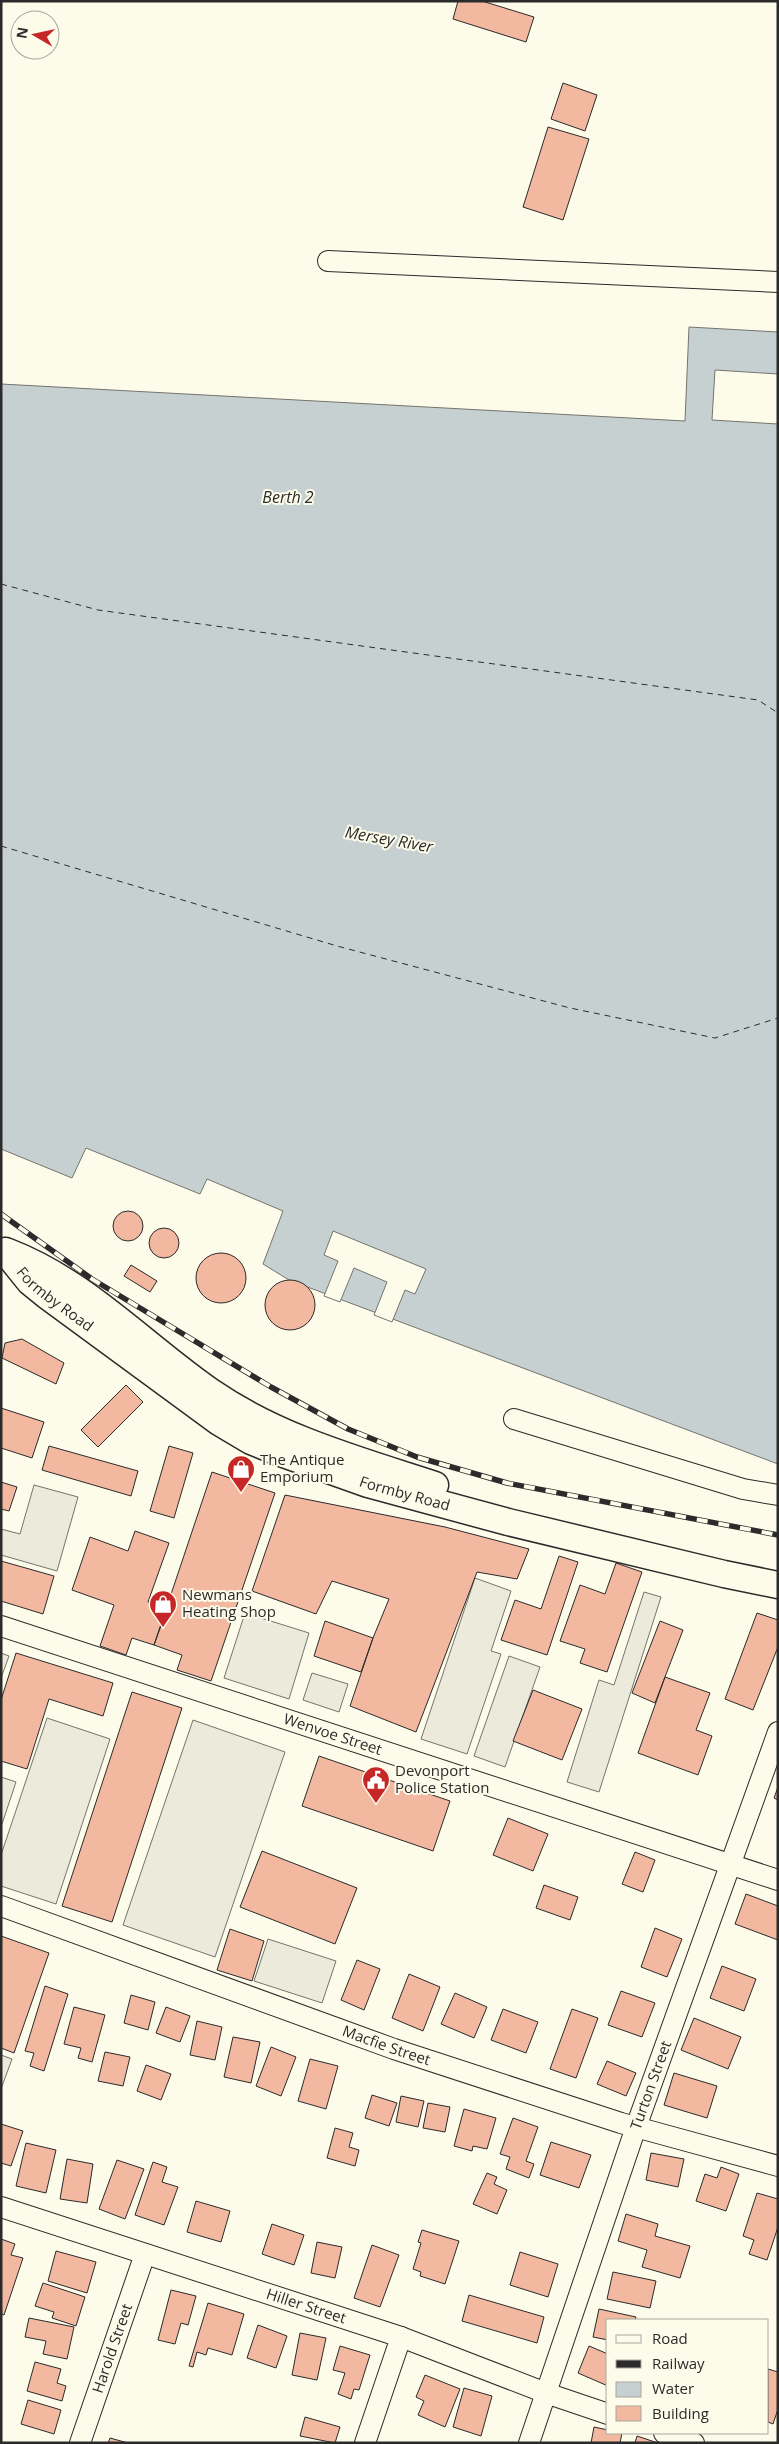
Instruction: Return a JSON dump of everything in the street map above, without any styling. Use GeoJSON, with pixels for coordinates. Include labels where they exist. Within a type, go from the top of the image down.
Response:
{"type":"FeatureCollection","features":[{"type":"Feature","properties":{"kind":"main road","name":"Formby Road"},"geometry":{"type":"LineString","coordinates":[[2,1253],[52,1271],[99,1304],[209,1391],[232,1406],[299,1439],[458,1492],[610,1532],[778,1569]]}},
{"type":"Feature","properties":{"kind":"main road","name":"Formby Road"},"geometry":{"type":"LineString","coordinates":[[2,1253],[30,1282],[46,1295],[194,1405],[251,1440],[309,1464],[377,1486],[527,1527],[724,1574],[778,1584]]}},
{"type":"Feature","properties":{"kind":"street"},"geometry":{"type":"LineString","coordinates":[[328,261],[778,282]]}},
{"type":"Feature","properties":{"kind":"street"},"geometry":{"type":"LineString","coordinates":[[514,1419],[743,1488],[778,1495]]}},
{"type":"Feature","properties":{"kind":"street","name":"Wenvoe Street"},"geometry":{"type":"LineString","coordinates":[[1,1626],[778,1880]]}},
{"type":"Feature","properties":{"kind":"street","name":"Turton Street"},"geometry":{"type":"LineString","coordinates":[[528,2443],[636,2127],[778,1732]]}},
{"type":"Feature","properties":{"kind":"street","name":"Macfie Street"},"geometry":{"type":"LineString","coordinates":[[1,1906],[394,2049],[636,2127],[778,2166]]}},
{"type":"Feature","properties":{"kind":"street","name":"Hiller Street"},"geometry":{"type":"LineString","coordinates":[[1,2207],[401,2337],[546,2393],[606,2413]]}},
{"type":"Feature","properties":{"kind":"street","name":"Harold Street"},"geometry":{"type":"LineString","coordinates":[[80,2443],[144,2254]]}},
{"type":"Feature","properties":{"kind":"street"},"geometry":{"type":"LineString","coordinates":[[365,2443],[401,2337]]}},
{"type":"Feature","properties":{"kind":"street"},"geometry":{"type":"LineString","coordinates":[[667,2434],[694,2443]]}},
{"type":"Feature","properties":{"kind":"shaded area"},"geometry":{"type":"Polygon","coordinates":[[[34,1485],[78,1497],[57,1571],[1,1555],[1,1529],[20,1534],[34,1485]]]}},
{"type":"Feature","properties":{"kind":"shaded area"},"geometry":{"type":"Polygon","coordinates":[[[475,1578],[511,1591],[491,1651],[501,1654],[467,1754],[421,1739],[475,1578]]]}},
{"type":"Feature","properties":{"kind":"shaded area"},"geometry":{"type":"Polygon","coordinates":[[[644,1592],[661,1597],[599,1792],[567,1782],[599,1680],[614,1685],[644,1592]]]}},
{"type":"Feature","properties":{"kind":"shaded area"},"geometry":{"type":"Polygon","coordinates":[[[245,1613],[309,1633],[289,1699],[224,1678],[245,1613]]]}},
{"type":"Feature","properties":{"kind":"shaded area"},"geometry":{"type":"Polygon","coordinates":[[[1,1653],[9,1656],[1,1678],[1,1653]]]}},
{"type":"Feature","properties":{"kind":"shaded area"},"geometry":{"type":"Polygon","coordinates":[[[509,1656],[540,1667],[505,1767],[474,1756],[509,1656]]]}},
{"type":"Feature","properties":{"kind":"shaded area"},"geometry":{"type":"Polygon","coordinates":[[[312,1673],[348,1684],[339,1712],[303,1700],[312,1673]]]}},
{"type":"Feature","properties":{"kind":"shaded area"},"geometry":{"type":"Polygon","coordinates":[[[47,1718],[110,1739],[56,1904],[1,1886],[1,1855],[47,1718]]]}},
{"type":"Feature","properties":{"kind":"shaded area"},"geometry":{"type":"Polygon","coordinates":[[[193,1720],[285,1752],[215,1957],[123,1925],[193,1720]]]}},
{"type":"Feature","properties":{"kind":"shaded area"},"geometry":{"type":"Polygon","coordinates":[[[1,1777],[16,1782],[1,1827],[1,1777]]]}},
{"type":"Feature","properties":{"kind":"shaded area"},"geometry":{"type":"Polygon","coordinates":[[[268,1939],[336,1961],[322,2003],[254,1981],[268,1939]]]}},
{"type":"Feature","properties":{"kind":"shaded area"},"geometry":{"type":"Polygon","coordinates":[[[1,2055],[12,2059],[1,2089],[1,2055]]]}},
{"type":"Feature","properties":{"kind":"water"},"geometry":{"type":"Polygon","coordinates":[[[689,327],[778,332],[778,1464],[289,1280],[263,1264],[283,1211],[207,1179],[200,1194],[86,1148],[72,1178],[1,1149],[1,384],[685,421],[689,327]]]}},
{"type":"Feature","properties":{"kind":"pier"},"geometry":{"type":"Polygon","coordinates":[[[715,370],[778,374],[778,424],[712,420],[715,370]]]}},
{"type":"Feature","properties":{"kind":"pier"},"geometry":{"type":"Polygon","coordinates":[[[333,1231],[426,1269],[415,1294],[405,1290],[392,1322],[374,1315],[387,1282],[354,1268],[340,1302],[324,1296],[338,1261],[324,1255],[333,1231]]]}},
{"type":"Feature","properties":{"kind":"building"},"geometry":{"type":"Polygon","coordinates":[[[458,1],[482,1],[534,17],[526,42],[453,19],[458,1]]]}},
{"type":"Feature","properties":{"kind":"building"},"geometry":{"type":"Polygon","coordinates":[[[563,83],[597,95],[585,131],[551,119],[563,83]]]}},
{"type":"Feature","properties":{"kind":"building"},"geometry":{"type":"Polygon","coordinates":[[[548,127],[589,139],[563,220],[523,207],[548,127]]]}},
{"type":"Feature","properties":{"kind":"building"},"geometry":{"type":"Polygon","coordinates":[[[128,1211],[134,1212],[142,1220],[142,1232],[134,1240],[128,1241],[122,1240],[114,1232],[113,1226],[114,1220],[122,1212],[128,1211]]]}},
{"type":"Feature","properties":{"kind":"building"},"geometry":{"type":"Polygon","coordinates":[[[164,1228],[170,1229],[178,1237],[178,1249],[170,1257],[164,1258],[158,1257],[150,1249],[149,1243],[150,1237],[158,1229],[164,1228]]]}},
{"type":"Feature","properties":{"kind":"building"},"geometry":{"type":"Polygon","coordinates":[[[226,1253],[239,1260],[245,1268],[245,1288],[239,1296],[231,1302],[216,1303],[203,1296],[197,1288],[196,1273],[203,1260],[211,1254],[226,1253]]]}},
{"type":"Feature","properties":{"kind":"building"},"geometry":{"type":"Polygon","coordinates":[[[131,1265],[157,1281],[150,1292],[124,1276],[131,1265]]]}},
{"type":"Feature","properties":{"kind":"building"},"geometry":{"type":"Polygon","coordinates":[[[295,1280],[308,1287],[314,1295],[314,1315],[308,1323],[300,1329],[285,1330],[272,1323],[266,1315],[265,1300],[272,1287],[280,1281],[295,1280]]]}},
{"type":"Feature","properties":{"kind":"building"},"geometry":{"type":"Polygon","coordinates":[[[22,1339],[64,1363],[56,1384],[2,1358],[5,1343],[22,1339]]]}},
{"type":"Feature","properties":{"kind":"building"},"geometry":{"type":"Polygon","coordinates":[[[126,1385],[143,1402],[98,1447],[81,1430],[126,1385]]]}},
{"type":"Feature","properties":{"kind":"building"},"geometry":{"type":"Polygon","coordinates":[[[1,1408],[44,1422],[32,1458],[1,1448],[1,1408]]]}},
{"type":"Feature","properties":{"kind":"building"},"geometry":{"type":"Polygon","coordinates":[[[49,1446],[138,1471],[131,1496],[42,1470],[49,1446]]]}},
{"type":"Feature","properties":{"kind":"building"},"geometry":{"type":"Polygon","coordinates":[[[169,1446],[193,1453],[174,1518],[150,1511],[169,1446]]]}},
{"type":"Feature","properties":{"kind":"building"},"geometry":{"type":"Polygon","coordinates":[[[212,1472],[275,1493],[211,1681],[177,1670],[182,1655],[154,1645],[212,1472]]]}},
{"type":"Feature","properties":{"kind":"building"},"geometry":{"type":"Polygon","coordinates":[[[1,1482],[17,1487],[9,1511],[1,1509],[1,1482]]]}},
{"type":"Feature","properties":{"kind":"building"},"geometry":{"type":"Polygon","coordinates":[[[285,1495],[445,1527],[529,1549],[517,1579],[477,1572],[416,1732],[350,1706],[373,1638],[389,1599],[332,1581],[316,1614],[252,1591],[285,1495]]]}},
{"type":"Feature","properties":{"kind":"building"},"geometry":{"type":"Polygon","coordinates":[[[135,1531],[169,1543],[148,1602],[167,1609],[154,1645],[132,1638],[126,1655],[100,1646],[114,1605],[72,1590],[90,1537],[128,1551],[135,1531]]]}},
{"type":"Feature","properties":{"kind":"building"},"geometry":{"type":"Polygon","coordinates":[[[559,1556],[578,1562],[547,1655],[501,1640],[515,1600],[541,1609],[559,1556]]]}},
{"type":"Feature","properties":{"kind":"building"},"geometry":{"type":"Polygon","coordinates":[[[1,1561],[54,1576],[43,1614],[1,1601],[1,1561]]]}},
{"type":"Feature","properties":{"kind":"building"},"geometry":{"type":"Polygon","coordinates":[[[616,1563],[642,1572],[607,1672],[580,1663],[585,1649],[560,1641],[580,1585],[605,1594],[616,1563]]]}},
{"type":"Feature","properties":{"kind":"building"},"geometry":{"type":"Polygon","coordinates":[[[757,1613],[778,1620],[778,1647],[753,1710],[725,1699],[757,1613]]]}},
{"type":"Feature","properties":{"kind":"building"},"geometry":{"type":"Polygon","coordinates":[[[325,1621],[373,1638],[361,1672],[314,1656],[325,1621]]]}},
{"type":"Feature","properties":{"kind":"building"},"geometry":{"type":"Polygon","coordinates":[[[660,1621],[683,1630],[655,1703],[632,1693],[660,1621]]]}},
{"type":"Feature","properties":{"kind":"building"},"geometry":{"type":"Polygon","coordinates":[[[16,1653],[113,1683],[103,1716],[49,1699],[27,1769],[1,1761],[1,1700],[16,1653]]]}},
{"type":"Feature","properties":{"kind":"building"},"geometry":{"type":"Polygon","coordinates":[[[665,1677],[710,1693],[696,1730],[712,1736],[698,1775],[638,1753],[665,1677]]]}},
{"type":"Feature","properties":{"kind":"building"},"geometry":{"type":"Polygon","coordinates":[[[533,1690],[582,1709],[562,1760],[513,1741],[533,1690]]]}},
{"type":"Feature","properties":{"kind":"building"},"geometry":{"type":"Polygon","coordinates":[[[132,1692],[182,1708],[112,1922],[62,1906],[132,1692]]]}},
{"type":"Feature","properties":{"kind":"building","name":"Devonport Police Station"},"geometry":{"type":"Polygon","coordinates":[[[319,1756],[450,1801],[433,1851],[302,1806],[319,1756]]]}},
{"type":"Feature","properties":{"kind":"building"},"geometry":{"type":"Polygon","coordinates":[[[778,1787],[778,1800],[774,1798],[778,1787]]]}},
{"type":"Feature","properties":{"kind":"building"},"geometry":{"type":"Polygon","coordinates":[[[508,1818],[548,1834],[533,1871],[493,1855],[508,1818]]]}},
{"type":"Feature","properties":{"kind":"building"},"geometry":{"type":"Polygon","coordinates":[[[262,1851],[357,1888],[335,1944],[240,1907],[262,1851]]]}},
{"type":"Feature","properties":{"kind":"building"},"geometry":{"type":"Polygon","coordinates":[[[635,1852],[655,1860],[643,1892],[622,1884],[635,1852]]]}},
{"type":"Feature","properties":{"kind":"building"},"geometry":{"type":"Polygon","coordinates":[[[544,1885],[578,1897],[570,1920],[536,1908],[544,1885]]]}},
{"type":"Feature","properties":{"kind":"building"},"geometry":{"type":"Polygon","coordinates":[[[746,1894],[778,1906],[778,1940],[735,1924],[746,1894]]]}},
{"type":"Feature","properties":{"kind":"building"},"geometry":{"type":"Polygon","coordinates":[[[655,1928],[682,1939],[667,1977],[641,1967],[655,1928]]]}},
{"type":"Feature","properties":{"kind":"building"},"geometry":{"type":"Polygon","coordinates":[[[230,1929],[264,1941],[252,1981],[217,1970],[230,1929]]]}},
{"type":"Feature","properties":{"kind":"building"},"geometry":{"type":"Polygon","coordinates":[[[1,1936],[49,1953],[14,2053],[1,2048],[1,1936]]]}},
{"type":"Feature","properties":{"kind":"building"},"geometry":{"type":"Polygon","coordinates":[[[357,1960],[380,1969],[364,2010],[341,2000],[357,1960]]]}},
{"type":"Feature","properties":{"kind":"building"},"geometry":{"type":"Polygon","coordinates":[[[722,1966],[756,1979],[744,2011],[710,1998],[722,1966]]]}},
{"type":"Feature","properties":{"kind":"building"},"geometry":{"type":"Polygon","coordinates":[[[409,1974],[440,1987],[423,2031],[392,2018],[409,1974]]]}},
{"type":"Feature","properties":{"kind":"building"},"geometry":{"type":"Polygon","coordinates":[[[45,1986],[68,1994],[44,2071],[30,2066],[34,2053],[25,2051],[45,1986]]]}},
{"type":"Feature","properties":{"kind":"building"},"geometry":{"type":"Polygon","coordinates":[[[621,1991],[655,2003],[642,2037],[608,2025],[621,1991]]]}},
{"type":"Feature","properties":{"kind":"building"},"geometry":{"type":"Polygon","coordinates":[[[455,1993],[487,2007],[474,2038],[441,2024],[455,1993]]]}},
{"type":"Feature","properties":{"kind":"building"},"geometry":{"type":"Polygon","coordinates":[[[131,1995],[155,2002],[148,2030],[124,2023],[131,1995]]]}},
{"type":"Feature","properties":{"kind":"building"},"geometry":{"type":"Polygon","coordinates":[[[74,2007],[105,2015],[92,2062],[78,2058],[81,2048],[64,2044],[74,2007]]]}},
{"type":"Feature","properties":{"kind":"building"},"geometry":{"type":"Polygon","coordinates":[[[166,2007],[190,2016],[180,2042],[156,2033],[166,2007]]]}},
{"type":"Feature","properties":{"kind":"building"},"geometry":{"type":"Polygon","coordinates":[[[503,2009],[538,2022],[526,2053],[491,2040],[503,2009]]]}},
{"type":"Feature","properties":{"kind":"building"},"geometry":{"type":"Polygon","coordinates":[[[572,2009],[598,2018],[576,2078],[550,2069],[572,2009]]]}},
{"type":"Feature","properties":{"kind":"building"},"geometry":{"type":"Polygon","coordinates":[[[694,2018],[741,2037],[728,2069],[681,2050],[694,2018]]]}},
{"type":"Feature","properties":{"kind":"building"},"geometry":{"type":"Polygon","coordinates":[[[197,2021],[222,2027],[215,2060],[190,2055],[197,2021]]]}},
{"type":"Feature","properties":{"kind":"building"},"geometry":{"type":"Polygon","coordinates":[[[233,2037],[260,2042],[251,2083],[224,2077],[233,2037]]]}},
{"type":"Feature","properties":{"kind":"building"},"geometry":{"type":"Polygon","coordinates":[[[271,2047],[296,2057],[281,2096],[256,2086],[271,2047]]]}},
{"type":"Feature","properties":{"kind":"building"},"geometry":{"type":"Polygon","coordinates":[[[105,2052],[130,2057],[123,2086],[98,2081],[105,2052]]]}},
{"type":"Feature","properties":{"kind":"building"},"geometry":{"type":"Polygon","coordinates":[[[310,2059],[338,2066],[326,2109],[298,2101],[310,2059]]]}},
{"type":"Feature","properties":{"kind":"building"},"geometry":{"type":"Polygon","coordinates":[[[607,2061],[636,2073],[626,2096],[597,2084],[607,2061]]]}},
{"type":"Feature","properties":{"kind":"building"},"geometry":{"type":"Polygon","coordinates":[[[146,2065],[171,2074],[161,2100],[137,2091],[146,2065]]]}},
{"type":"Feature","properties":{"kind":"building"},"geometry":{"type":"Polygon","coordinates":[[[674,2073],[717,2086],[707,2118],[664,2105],[674,2073]]]}},
{"type":"Feature","properties":{"kind":"building"},"geometry":{"type":"Polygon","coordinates":[[[372,2095],[397,2103],[389,2126],[365,2118],[372,2095]]]}},
{"type":"Feature","properties":{"kind":"building"},"geometry":{"type":"Polygon","coordinates":[[[401,2096],[424,2101],[418,2127],[396,2122],[401,2096]]]}},
{"type":"Feature","properties":{"kind":"building"},"geometry":{"type":"Polygon","coordinates":[[[428,2103],[450,2107],[445,2132],[423,2128],[428,2103]]]}},
{"type":"Feature","properties":{"kind":"building"},"geometry":{"type":"Polygon","coordinates":[[[464,2109],[496,2118],[487,2149],[473,2146],[472,2151],[454,2146],[464,2109]]]}},
{"type":"Feature","properties":{"kind":"building"},"geometry":{"type":"Polygon","coordinates":[[[513,2118],[538,2127],[526,2161],[534,2164],[529,2178],[506,2169],[510,2157],[500,2154],[513,2118]]]}},
{"type":"Feature","properties":{"kind":"building"},"geometry":{"type":"Polygon","coordinates":[[[1,2124],[23,2131],[11,2166],[1,2163],[1,2124]]]}},
{"type":"Feature","properties":{"kind":"building"},"geometry":{"type":"Polygon","coordinates":[[[335,2128],[353,2133],[349,2147],[359,2150],[355,2166],[327,2158],[335,2128]]]}},
{"type":"Feature","properties":{"kind":"building"},"geometry":{"type":"Polygon","coordinates":[[[551,2142],[591,2155],[579,2188],[540,2175],[551,2142]]]}},
{"type":"Feature","properties":{"kind":"building"},"geometry":{"type":"Polygon","coordinates":[[[26,2143],[56,2150],[46,2193],[16,2186],[26,2143]]]}},
{"type":"Feature","properties":{"kind":"building"},"geometry":{"type":"Polygon","coordinates":[[[651,2153],[684,2159],[678,2187],[646,2180],[651,2153]]]}},
{"type":"Feature","properties":{"kind":"building"},"geometry":{"type":"Polygon","coordinates":[[[67,2159],[93,2164],[87,2203],[60,2199],[67,2159]]]}},
{"type":"Feature","properties":{"kind":"building"},"geometry":{"type":"Polygon","coordinates":[[[117,2160],[144,2169],[125,2219],[99,2209],[117,2160]]]}},
{"type":"Feature","properties":{"kind":"building"},"geometry":{"type":"Polygon","coordinates":[[[153,2162],[167,2167],[162,2182],[178,2187],[164,2225],[135,2215],[153,2162]]]}},
{"type":"Feature","properties":{"kind":"building"},"geometry":{"type":"Polygon","coordinates":[[[721,2167],[739,2174],[726,2211],[696,2201],[705,2174],[717,2178],[721,2167]]]}},
{"type":"Feature","properties":{"kind":"building"},"geometry":{"type":"Polygon","coordinates":[[[487,2173],[497,2177],[494,2184],[507,2190],[497,2214],[473,2204],[487,2173]]]}},
{"type":"Feature","properties":{"kind":"building"},"geometry":{"type":"Polygon","coordinates":[[[757,2193],[778,2199],[778,2227],[767,2260],[749,2254],[754,2240],[743,2236],[757,2193]]]}},
{"type":"Feature","properties":{"kind":"building"},"geometry":{"type":"Polygon","coordinates":[[[196,2201],[230,2211],[221,2242],[187,2232],[196,2201]]]}},
{"type":"Feature","properties":{"kind":"building"},"geometry":{"type":"Polygon","coordinates":[[[626,2214],[658,2224],[655,2236],[690,2246],[680,2278],[642,2267],[647,2250],[618,2241],[626,2214]]]}},
{"type":"Feature","properties":{"kind":"building"},"geometry":{"type":"Polygon","coordinates":[[[272,2224],[304,2235],[294,2265],[262,2254],[272,2224]]]}},
{"type":"Feature","properties":{"kind":"building"},"geometry":{"type":"Polygon","coordinates":[[[422,2230],[459,2241],[445,2284],[420,2276],[421,2272],[413,2269],[421,2243],[418,2242],[422,2230]]]}},
{"type":"Feature","properties":{"kind":"building"},"geometry":{"type":"Polygon","coordinates":[[[1,2239],[15,2244],[11,2255],[23,2258],[4,2315],[1,2314],[1,2239]]]}},
{"type":"Feature","properties":{"kind":"building"},"geometry":{"type":"Polygon","coordinates":[[[317,2242],[342,2247],[335,2278],[311,2273],[317,2242]]]}},
{"type":"Feature","properties":{"kind":"building"},"geometry":{"type":"Polygon","coordinates":[[[372,2245],[399,2255],[380,2307],[354,2298],[372,2245]]]}},
{"type":"Feature","properties":{"kind":"building"},"geometry":{"type":"Polygon","coordinates":[[[56,2251],[96,2262],[87,2293],[48,2281],[56,2251]]]}},
{"type":"Feature","properties":{"kind":"building"},"geometry":{"type":"Polygon","coordinates":[[[520,2252],[558,2264],[548,2297],[510,2285],[520,2252]]]}},
{"type":"Feature","properties":{"kind":"building"},"geometry":{"type":"Polygon","coordinates":[[[613,2272],[656,2281],[650,2308],[607,2299],[613,2272]]]}},
{"type":"Feature","properties":{"kind":"building"},"geometry":{"type":"Polygon","coordinates":[[[43,2283],[85,2297],[76,2326],[52,2318],[54,2312],[35,2306],[43,2283]]]}},
{"type":"Feature","properties":{"kind":"building"},"geometry":{"type":"Polygon","coordinates":[[[171,2290],[196,2296],[188,2325],[181,2323],[175,2344],[158,2340],[171,2290]]]}},
{"type":"Feature","properties":{"kind":"building"},"geometry":{"type":"Polygon","coordinates":[[[469,2295],[544,2317],[537,2343],[462,2321],[469,2295]]]}},
{"type":"Feature","properties":{"kind":"building"},"geometry":{"type":"Polygon","coordinates":[[[208,2303],[244,2314],[232,2355],[208,2348],[206,2355],[197,2352],[193,2367],[189,2366],[208,2303]]]}},
{"type":"Feature","properties":{"kind":"building"},"geometry":{"type":"Polygon","coordinates":[[[599,2309],[636,2317],[635,2319],[606,2319],[606,2340],[593,2337],[599,2309]]]}},
{"type":"Feature","properties":{"kind":"building"},"geometry":{"type":"Polygon","coordinates":[[[29,2318],[74,2327],[67,2359],[43,2354],[46,2341],[25,2337],[29,2318]]]}},
{"type":"Feature","properties":{"kind":"building"},"geometry":{"type":"Polygon","coordinates":[[[258,2325],[287,2336],[276,2368],[247,2358],[258,2325]]]}},
{"type":"Feature","properties":{"kind":"building"},"geometry":{"type":"Polygon","coordinates":[[[300,2333],[326,2338],[317,2380],[292,2375],[300,2333]]]}},
{"type":"Feature","properties":{"kind":"building"},"geometry":{"type":"Polygon","coordinates":[[[340,2346],[370,2355],[359,2390],[354,2389],[351,2399],[338,2394],[345,2373],[333,2370],[340,2346]]]}},
{"type":"Feature","properties":{"kind":"building"},"geometry":{"type":"Polygon","coordinates":[[[589,2346],[606,2353],[606,2385],[578,2373],[589,2346]]]}},
{"type":"Feature","properties":{"kind":"building"},"geometry":{"type":"Polygon","coordinates":[[[35,2362],[61,2369],[57,2383],[66,2386],[62,2401],[27,2391],[35,2362]]]}},
{"type":"Feature","properties":{"kind":"building"},"geometry":{"type":"Polygon","coordinates":[[[769,2369],[778,2372],[778,2409],[773,2424],[769,2422],[769,2369]]]}},
{"type":"Feature","properties":{"kind":"building"},"geometry":{"type":"Polygon","coordinates":[[[425,2375],[460,2389],[445,2427],[418,2415],[424,2401],[416,2397],[425,2375]]]}},
{"type":"Feature","properties":{"kind":"building"},"geometry":{"type":"Polygon","coordinates":[[[464,2388],[492,2396],[481,2436],[453,2427],[464,2388]]]}},
{"type":"Feature","properties":{"kind":"building"},"geometry":{"type":"Polygon","coordinates":[[[28,2400],[61,2410],[54,2434],[21,2424],[28,2400]]]}},
{"type":"Feature","properties":{"kind":"building"},"geometry":{"type":"Polygon","coordinates":[[[305,2417],[340,2427],[335,2443],[300,2436],[305,2417]]]}},
{"type":"Feature","properties":{"kind":"building"},"geometry":{"type":"Polygon","coordinates":[[[594,2427],[606,2430],[606,2434],[622,2434],[620,2443],[591,2443],[594,2427]]]}},
{"type":"Feature","properties":{"kind":"building"},"geometry":{"type":"Polygon","coordinates":[[[637,2436],[658,2443],[635,2443],[637,2436]]]}},
{"type":"Feature","properties":{"kind":"building"},"geometry":{"type":"Polygon","coordinates":[[[110,2438],[128,2443],[108,2443],[110,2438]]]}},
{"type":"Feature","properties":{"kind":"ferry route"},"geometry":{"type":"LineString","coordinates":[[1,584],[98,610],[758,700],[778,713]]}},
{"type":"Feature","properties":{"kind":"ferry route"},"geometry":{"type":"LineString","coordinates":[[1,846],[337,946],[570,1008],[715,1038],[778,1018]]}},
{"type":"Feature","properties":{"kind":"railway"},"geometry":{"type":"LineString","coordinates":[[1,1214],[92,1279],[271,1387],[348,1429],[417,1457],[507,1483],[778,1535]]}},
{"type":"Feature","properties":{"kind":"place","name":"The Antique Emporium"},"geometry":{"type":"Point","coordinates":[241,1493]}},
{"type":"Feature","properties":{"kind":"place","name":"Newmans Heating Shop"},"geometry":{"type":"Point","coordinates":[163,1628]}},
{"type":"Feature","properties":{"kind":"place","name":"Devonport Police Station"},"geometry":{"type":"Point","coordinates":[376,1804]}},
{"type":"Feature","properties":{"kind":"water label","name":"Berth 2"},"geometry":{"type":"Point","coordinates":[288,497]}},
{"type":"Feature","properties":{"kind":"water label","name":"Mersey River"},"geometry":{"type":"Point","coordinates":[389,839]}}]}
